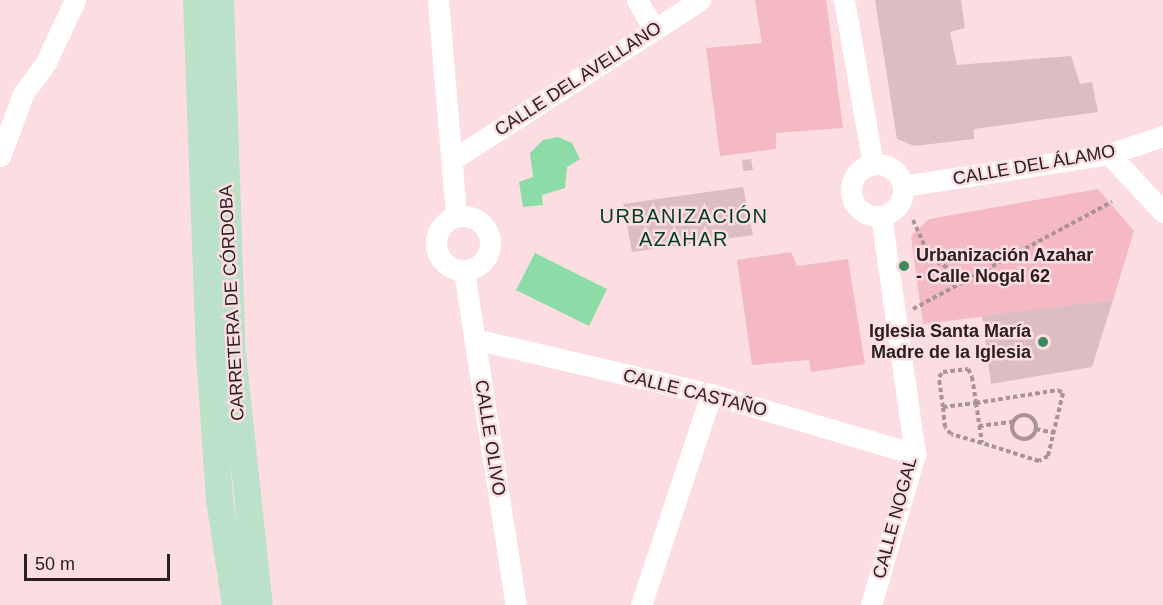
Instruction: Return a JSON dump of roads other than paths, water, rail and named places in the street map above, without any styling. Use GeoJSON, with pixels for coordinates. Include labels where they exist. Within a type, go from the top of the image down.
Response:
{"type":"FeatureCollection","features":[{"type":"Feature","properties":{"kind":"main road","name":"CARRETERA DE CÓRDOBA"},"geometry":{"type":"LineString","coordinates":[[196,0],[209,353],[219,499],[235,605]]}},
{"type":"Feature","properties":{"kind":"main road","name":"CARRETERA DE CÓRDOBA"},"geometry":{"type":"LineString","coordinates":[[220,0],[232,354],[259,605]]}},
{"type":"Feature","properties":{"kind":"street"},"geometry":{"type":"LineString","coordinates":[[0,156],[23,94],[45,64],[75,0]]}},
{"type":"Feature","properties":{"kind":"street"},"geometry":{"type":"LineString","coordinates":[[438,0],[455,158],[456,216]]}},
{"type":"Feature","properties":{"kind":"street"},"geometry":{"type":"LineString","coordinates":[[637,0],[654,30]]}},
{"type":"Feature","properties":{"kind":"street","name":"CALLE DEL AVELLANO"},"geometry":{"type":"LineString","coordinates":[[455,158],[700,0]]}},
{"type":"Feature","properties":{"kind":"street"},"geometry":{"type":"LineString","coordinates":[[844,0],[873,164]]}},
{"type":"Feature","properties":{"kind":"street","name":"CALLE DEL ÁLAMO"},"geometry":{"type":"LineString","coordinates":[[903,186],[1109,154],[1163,136]]}},
{"type":"Feature","properties":{"kind":"street"},"geometry":{"type":"LineString","coordinates":[[1109,154],[1163,212]]}},
{"type":"Feature","properties":{"kind":"street"},"geometry":{"type":"LineString","coordinates":[[873,164],[894,171],[903,186],[896,209],[881,216],[865,213],[852,195],[855,177],[873,164]]}},
{"type":"Feature","properties":{"kind":"street"},"geometry":{"type":"LineString","coordinates":[[456,216],[474,218],[490,240],[481,265],[464,271],[447,266],[436,251],[441,226],[456,216]]}},
{"type":"Feature","properties":{"kind":"street","name":"CALLE NOGAL"},"geometry":{"type":"LineString","coordinates":[[871,605],[915,454],[881,216]]}},
{"type":"Feature","properties":{"kind":"street","name":"CALLE OLIVO"},"geometry":{"type":"LineString","coordinates":[[464,271],[516,605]]}},
{"type":"Feature","properties":{"kind":"street","name":"CALLE CASTAÑO"},"geometry":{"type":"LineString","coordinates":[[474,339],[711,394],[915,454]]}},
{"type":"Feature","properties":{"kind":"street"},"geometry":{"type":"LineString","coordinates":[[641,605],[711,394]]}},
{"type":"Feature","properties":{"kind":"place","name":"Urbanización Azahar - Calle Nogal 62"},"geometry":{"type":"Point","coordinates":[904,266]}},
{"type":"Feature","properties":{"kind":"place","name":"Iglesia Santa María Madre de la Iglesia"},"geometry":{"type":"Point","coordinates":[1043,342]}},
{"type":"Feature","properties":{"kind":"district","name":"URBANIZACIÓN AZAHAR"},"geometry":{"type":"Point","coordinates":[684,228]}}]}
